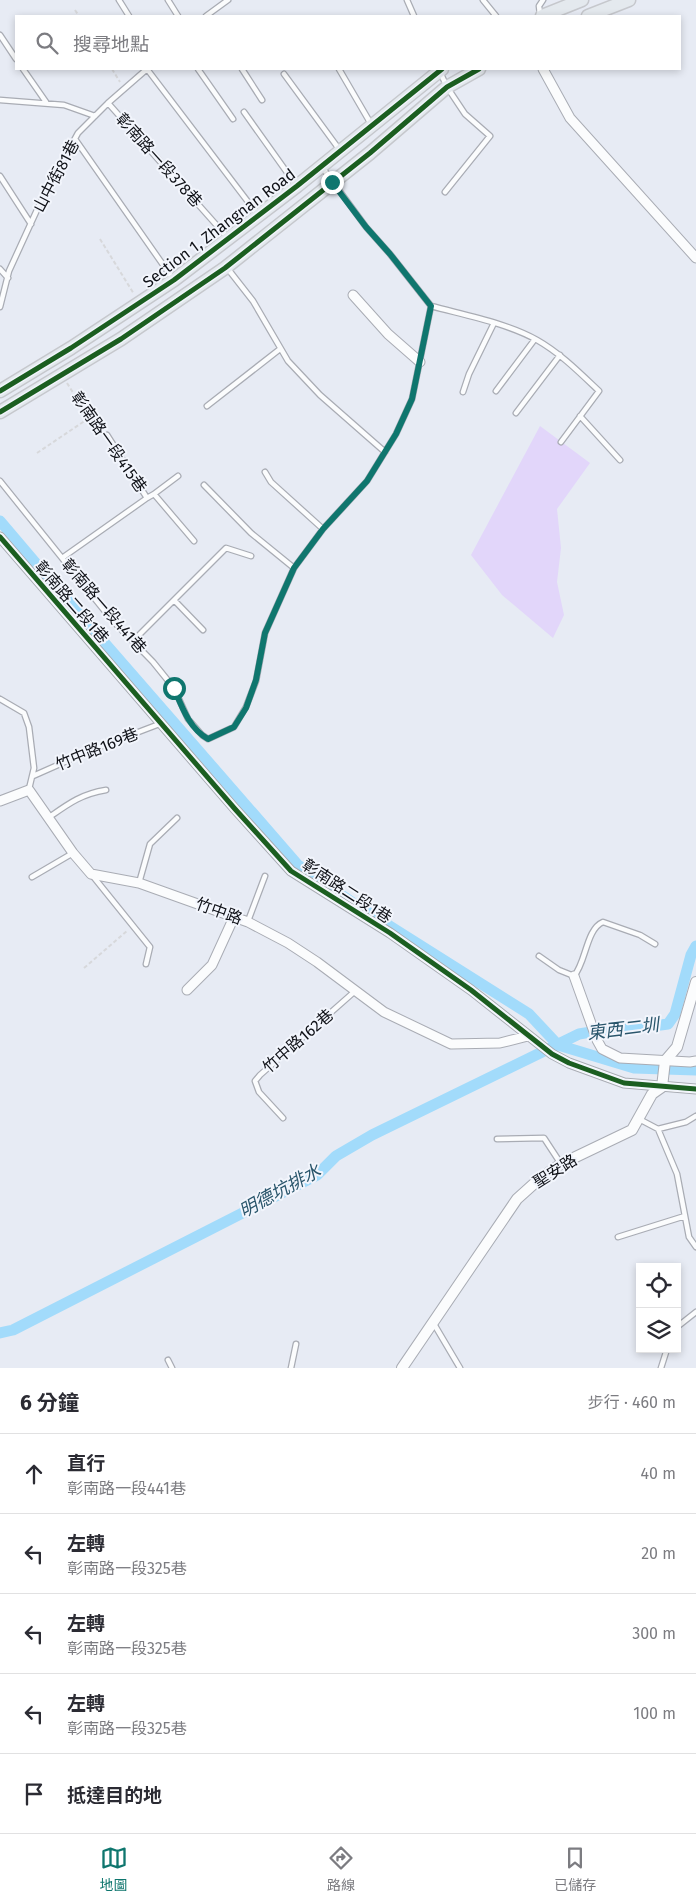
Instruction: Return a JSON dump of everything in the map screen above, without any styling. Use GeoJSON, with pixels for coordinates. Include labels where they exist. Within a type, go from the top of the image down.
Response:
{"type":"FeatureCollection","features":[{"type":"Feature","properties":{"kind":"main road"},"geometry":{"type":"LineString","coordinates":[[544,15],[582,0]]}},
{"type":"Feature","properties":{"kind":"main road"},"geometry":{"type":"LineString","coordinates":[[591,15],[629,0]]}},
{"type":"Feature","properties":{"kind":"main road","name":"Section 1, Zhangnan Road"},"geometry":{"type":"LineString","coordinates":[[0,391],[174,280],[297,186],[439,70]]}},
{"type":"Feature","properties":{"kind":"main road","name":"Section 1, Zhangnan Road"},"geometry":{"type":"LineString","coordinates":[[0,412],[121,339],[226,267],[447,87],[477,70]]}},
{"type":"Feature","properties":{"kind":"street"},"geometry":{"type":"LineString","coordinates":[[544,70],[570,118],[696,258]]}},
{"type":"Feature","properties":{"kind":"street"},"geometry":{"type":"LineString","coordinates":[[353,295],[388,334],[420,362]]}},
{"type":"Feature","properties":{"kind":"street","name":"彰南路二段1巷"},"geometry":{"type":"LineString","coordinates":[[0,537],[291,871],[390,933],[470,990],[552,1054],[569,1063],[624,1083],[696,1089]]}},
{"type":"Feature","properties":{"kind":"street"},"geometry":{"type":"LineString","coordinates":[[0,801],[29,790],[72,853],[91,874]]}},
{"type":"Feature","properties":{"kind":"street","name":"竹中路"},"geometry":{"type":"LineString","coordinates":[[91,874],[139,883],[248,922],[288,943],[317,962],[354,992],[384,1012],[452,1044],[500,1043],[528,1036]]}},
{"type":"Feature","properties":{"kind":"street"},"geometry":{"type":"LineString","coordinates":[[187,990],[212,965],[234,917]]}},
{"type":"Feature","properties":{"kind":"street"},"geometry":{"type":"LineString","coordinates":[[574,976],[602,1049],[620,1058],[696,1061]]}},
{"type":"Feature","properties":{"kind":"street"},"geometry":{"type":"LineString","coordinates":[[662,1087],[665,1061],[677,1047],[696,982]]}},
{"type":"Feature","properties":{"kind":"street","name":"聖安路"},"geometry":{"type":"LineString","coordinates":[[402,1368],[517,1199],[537,1181],[561,1164],[632,1130],[652,1094],[662,1087]]}},
{"type":"Feature","properties":{"kind":"lane"},"geometry":{"type":"LineString","coordinates":[[119,0],[128,15]]}},
{"type":"Feature","properties":{"kind":"lane"},"geometry":{"type":"LineString","coordinates":[[168,0],[177,15]]}},
{"type":"Feature","properties":{"kind":"lane"},"geometry":{"type":"LineString","coordinates":[[208,15],[228,0]]}},
{"type":"Feature","properties":{"kind":"lane"},"geometry":{"type":"LineString","coordinates":[[407,0],[414,15]]}},
{"type":"Feature","properties":{"kind":"lane"},"geometry":{"type":"LineString","coordinates":[[483,0],[495,15]]}},
{"type":"Feature","properties":{"kind":"lane"},"geometry":{"type":"LineString","coordinates":[[541,15],[539,6],[543,0]]}},
{"type":"Feature","properties":{"kind":"lane"},"geometry":{"type":"LineString","coordinates":[[0,35],[15,58]]}},
{"type":"Feature","properties":{"kind":"lane"},"geometry":{"type":"LineString","coordinates":[[24,70],[46,102]]}},
{"type":"Feature","properties":{"kind":"lane","name":"山中街81巷"},"geometry":{"type":"LineString","coordinates":[[0,307],[8,278],[31,224],[78,133],[108,103],[146,70]]}},
{"type":"Feature","properties":{"kind":"lane"},"geometry":{"type":"LineString","coordinates":[[148,70],[259,216]]}},
{"type":"Feature","properties":{"kind":"lane"},"geometry":{"type":"LineString","coordinates":[[199,70],[233,119]]}},
{"type":"Feature","properties":{"kind":"lane"},"geometry":{"type":"LineString","coordinates":[[243,70],[262,100]]}},
{"type":"Feature","properties":{"kind":"lane"},"geometry":{"type":"LineString","coordinates":[[340,70],[372,125]]}},
{"type":"Feature","properties":{"kind":"lane"},"geometry":{"type":"LineString","coordinates":[[440,70],[447,87],[465,114],[490,136],[445,192]]}},
{"type":"Feature","properties":{"kind":"lane"},"geometry":{"type":"LineString","coordinates":[[284,74],[340,150]]}},
{"type":"Feature","properties":{"kind":"lane"},"geometry":{"type":"LineString","coordinates":[[0,100],[64,104],[95,116]]}},
{"type":"Feature","properties":{"kind":"lane","name":"彰南路一段378巷"},"geometry":{"type":"LineString","coordinates":[[108,103],[229,239]]}},
{"type":"Feature","properties":{"kind":"lane"},"geometry":{"type":"LineString","coordinates":[[244,112],[297,186]]}},
{"type":"Feature","properties":{"kind":"lane"},"geometry":{"type":"LineString","coordinates":[[75,139],[174,280]]}},
{"type":"Feature","properties":{"kind":"lane"},"geometry":{"type":"LineString","coordinates":[[321,166],[366,227],[431,306],[494,323],[535,339],[560,355],[599,391],[560,442]]}},
{"type":"Feature","properties":{"kind":"lane"},"geometry":{"type":"LineString","coordinates":[[0,176],[31,224]]}},
{"type":"Feature","properties":{"kind":"lane"},"geometry":{"type":"LineString","coordinates":[[226,267],[253,301],[288,362],[320,395],[385,452]]}},
{"type":"Feature","properties":{"kind":"lane"},"geometry":{"type":"LineString","coordinates":[[0,269],[8,278]]}},
{"type":"Feature","properties":{"kind":"lane"},"geometry":{"type":"LineString","coordinates":[[204,485],[251,533],[294,568],[323,529],[367,481],[396,434],[412,399],[431,306]]}},
{"type":"Feature","properties":{"kind":"lane"},"geometry":{"type":"LineString","coordinates":[[463,392],[469,374],[494,323]]}},
{"type":"Feature","properties":{"kind":"lane"},"geometry":{"type":"LineString","coordinates":[[496,391],[535,339]]}},
{"type":"Feature","properties":{"kind":"lane"},"geometry":{"type":"LineString","coordinates":[[207,406],[280,349]]}},
{"type":"Feature","properties":{"kind":"lane"},"geometry":{"type":"LineString","coordinates":[[516,413],[560,355]]}},
{"type":"Feature","properties":{"kind":"lane"},"geometry":{"type":"LineString","coordinates":[[580,416],[620,460]]}},
{"type":"Feature","properties":{"kind":"lane","name":"彰南路一段415巷"},"geometry":{"type":"LineString","coordinates":[[62,558],[148,498],[107,435]]}},
{"type":"Feature","properties":{"kind":"lane"},"geometry":{"type":"LineString","coordinates":[[265,472],[271,482],[323,529]]}},
{"type":"Feature","properties":{"kind":"lane"},"geometry":{"type":"LineString","coordinates":[[148,498],[178,476]]}},
{"type":"Feature","properties":{"kind":"lane","name":"彰南路一段441巷"},"geometry":{"type":"LineString","coordinates":[[0,481],[112,620],[174,688],[188,719],[208,739],[234,727],[246,708],[256,680],[265,633],[294,568]]}},
{"type":"Feature","properties":{"kind":"lane"},"geometry":{"type":"LineString","coordinates":[[154,494],[194,541]]}},
{"type":"Feature","properties":{"kind":"lane"},"geometry":{"type":"LineString","coordinates":[[133,641],[226,548],[250,556]]}},
{"type":"Feature","properties":{"kind":"lane"},"geometry":{"type":"LineString","coordinates":[[174,600],[203,630]]}},
{"type":"Feature","properties":{"kind":"lane"},"geometry":{"type":"LineString","coordinates":[[0,699],[24,713],[30,727],[34,776],[29,790]]}},
{"type":"Feature","properties":{"kind":"lane","name":"竹中路169巷"},"geometry":{"type":"LineString","coordinates":[[34,776],[94,749],[162,723]]}},
{"type":"Feature","properties":{"kind":"lane"},"geometry":{"type":"LineString","coordinates":[[47,819],[80,797],[106,790]]}},
{"type":"Feature","properties":{"kind":"lane"},"geometry":{"type":"LineString","coordinates":[[139,883],[150,844],[177,818]]}},
{"type":"Feature","properties":{"kind":"lane"},"geometry":{"type":"LineString","coordinates":[[32,877],[72,853]]}},
{"type":"Feature","properties":{"kind":"lane"},"geometry":{"type":"LineString","coordinates":[[91,874],[150,947],[146,964]]}},
{"type":"Feature","properties":{"kind":"lane"},"geometry":{"type":"LineString","coordinates":[[248,922],[265,876]]}},
{"type":"Feature","properties":{"kind":"lane"},"geometry":{"type":"LineString","coordinates":[[539,956],[559,970],[574,976],[579,971],[592,935],[599,924],[603,922],[640,934],[655,944]]}},
{"type":"Feature","properties":{"kind":"lane","name":"竹中路162巷"},"geometry":{"type":"LineString","coordinates":[[282,1118],[259,1092],[255,1081],[354,992]]}},
{"type":"Feature","properties":{"kind":"lane"},"geometry":{"type":"LineString","coordinates":[[658,1129],[686,1122],[696,1116]]}},
{"type":"Feature","properties":{"kind":"lane"},"geometry":{"type":"LineString","coordinates":[[639,1119],[658,1129],[677,1174],[688,1237],[696,1246]]}},
{"type":"Feature","properties":{"kind":"lane"},"geometry":{"type":"LineString","coordinates":[[497,1140],[544,1138],[561,1164]]}},
{"type":"Feature","properties":{"kind":"lane"},"geometry":{"type":"LineString","coordinates":[[618,1237],[685,1216]]}},
{"type":"Feature","properties":{"kind":"lane"},"geometry":{"type":"LineString","coordinates":[[681,1323],[696,1312]]}},
{"type":"Feature","properties":{"kind":"lane"},"geometry":{"type":"LineString","coordinates":[[433,1322],[460,1368]]}},
{"type":"Feature","properties":{"kind":"lane"},"geometry":{"type":"LineString","coordinates":[[292,1368],[296,1344]]}},
{"type":"Feature","properties":{"kind":"lane"},"geometry":{"type":"LineString","coordinates":[[661,1368],[666,1353]]}},
{"type":"Feature","properties":{"kind":"lane"},"geometry":{"type":"LineString","coordinates":[[168,1360],[172,1368]]}},
{"type":"Feature","properties":{"kind":"path"},"geometry":{"type":"LineString","coordinates":[[75,10],[78,15]]}},
{"type":"Feature","properties":{"kind":"path"},"geometry":{"type":"LineString","coordinates":[[113,70],[125,88]]}},
{"type":"Feature","properties":{"kind":"path"},"geometry":{"type":"LineString","coordinates":[[100,239],[139,303]]}},
{"type":"Feature","properties":{"kind":"path"},"geometry":{"type":"LineString","coordinates":[[37,453],[89,418]]}},
{"type":"Feature","properties":{"kind":"path"},"geometry":{"type":"LineString","coordinates":[[84,968],[133,926]]}},
{"type":"Feature","properties":{"kind":"shaded area"},"geometry":{"type":"Polygon","coordinates":[[[540,426],[590,463],[557,509],[561,548],[557,582],[564,615],[553,638],[502,595],[471,555],[540,426]]]}},
{"type":"Feature","properties":{"kind":"waterway"},"geometry":{"type":"LineString","coordinates":[[0,521],[298,865],[353,903],[529,1014],[558,1045],[634,1068],[696,1070]]}},
{"type":"Feature","properties":{"kind":"waterway","name":"明德坑排水"},"geometry":{"type":"LineString","coordinates":[[0,1333],[13,1330],[317,1175],[336,1156],[372,1135],[579,1034],[668,1024],[675,1014],[691,955],[696,946]]}},
{"type":"Feature","properties":{"kind":"cycle path"},"geometry":{"type":"LineString","coordinates":[[0,391],[71,348],[174,280],[297,186],[441,70]]}},
{"type":"Feature","properties":{"kind":"cycle path"},"geometry":{"type":"LineString","coordinates":[[0,412],[121,339],[225,268],[370,153],[447,87],[477,70]]}},
{"type":"Feature","properties":{"kind":"cycle path"},"geometry":{"type":"LineString","coordinates":[[0,537],[291,871],[390,933],[471,990],[552,1054],[569,1063],[624,1083],[696,1089]]}},
{"type":"Feature","properties":{"kind":"route"},"geometry":{"type":"LineString","coordinates":[[174,688],[188,719],[208,739],[234,727],[246,708],[256,680],[265,633],[294,568],[323,529],[367,481],[396,434],[412,399],[431,306],[366,227],[332,182]]}},
{"type":"Feature","properties":{"kind":"water label","name":"東西二圳"},"geometry":{"type":"Point","coordinates":[623,1029]}}]}
